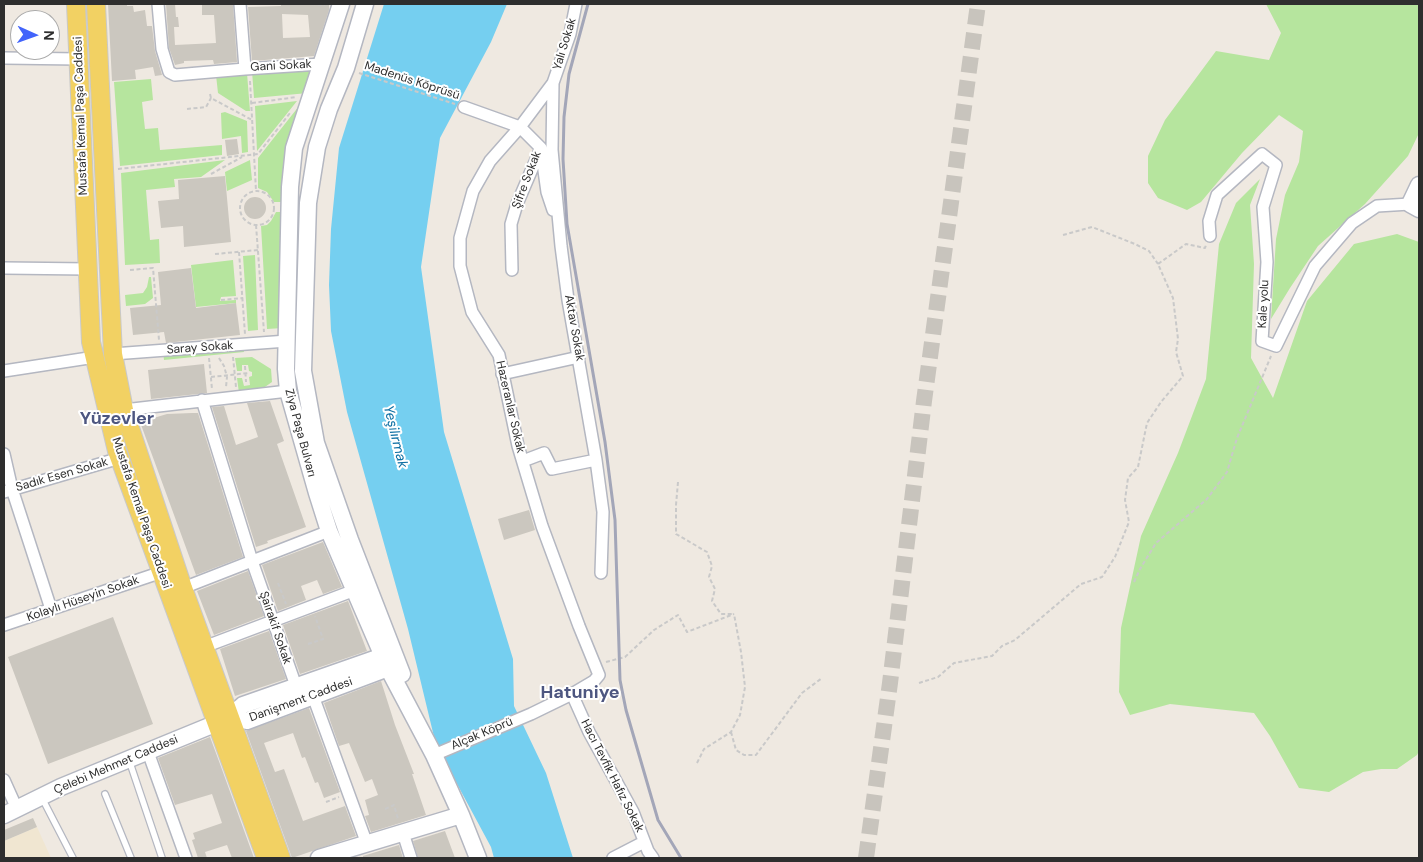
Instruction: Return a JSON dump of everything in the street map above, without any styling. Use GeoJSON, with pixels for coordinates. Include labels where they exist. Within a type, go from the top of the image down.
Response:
{"type":"FeatureCollection","features":[{"type":"Feature","properties":{"kind":"main road","name":"Mustafa Kemal Paşa Caddesi"},"geometry":{"type":"LineString","coordinates":[[76,4],[91,342],[120,458],[162,572],[281,858]]}},
{"type":"Feature","properties":{"kind":"main road","name":"Mustafa Kemal Paşa Caddesi"},"geometry":{"type":"LineString","coordinates":[[96,4],[113,354],[124,410],[182,588],[204,646],[223,720],[266,858]]}},
{"type":"Feature","properties":{"kind":"street"},"geometry":{"type":"LineString","coordinates":[[158,4],[162,49],[169,72],[175,75],[247,69]]}},
{"type":"Feature","properties":{"kind":"street","name":"Gani Sokak"},"geometry":{"type":"LineString","coordinates":[[240,4],[247,69],[321,64]]}},
{"type":"Feature","properties":{"kind":"street","name":"Ziya Paşa Bulvarı"},"geometry":{"type":"LineString","coordinates":[[341,4],[294,148],[290,187],[288,391],[329,531],[385,662],[434,755],[462,815],[478,858]]}},
{"type":"Feature","properties":{"kind":"street","name":"Ziya Paşa Bulvarı"},"geometry":{"type":"LineString","coordinates":[[365,4],[346,68],[329,109],[317,147],[308,203],[302,371],[316,443],[350,540],[434,755]]}},
{"type":"Feature","properties":{"kind":"street","name":"Yalı Sokak"},"geometry":{"type":"LineString","coordinates":[[553,83],[570,34],[576,4]]}},
{"type":"Feature","properties":{"kind":"street"},"geometry":{"type":"LineString","coordinates":[[4,58],[79,60]]}},
{"type":"Feature","properties":{"kind":"street","name":"Hazeranlar Sokak"},"geometry":{"type":"LineString","coordinates":[[553,83],[520,127],[490,161],[474,191],[460,238],[460,266],[472,312],[498,355],[523,461],[542,526],[599,675]]}},
{"type":"Feature","properties":{"kind":"street","name":"Aktav Sokak"},"geometry":{"type":"LineString","coordinates":[[553,83],[552,150],[561,246],[568,300],[579,357],[603,512],[601,573]]}},
{"type":"Feature","properties":{"kind":"street","name":"Şifre Sokak"},"geometry":{"type":"LineString","coordinates":[[464,107],[520,127],[541,148],[517,204],[511,224],[512,270]]}},
{"type":"Feature","properties":{"kind":"street"},"geometry":{"type":"LineString","coordinates":[[541,148],[547,192],[561,246]]}},
{"type":"Feature","properties":{"kind":"street","name":"Kale yolu"},"geometry":{"type":"LineString","coordinates":[[1210,236],[1209,221],[1217,196],[1262,154],[1276,165],[1263,207],[1267,262],[1262,341],[1276,346],[1315,266],[1352,223],[1377,206],[1414,207]]}},
{"type":"Feature","properties":{"kind":"street"},"geometry":{"type":"LineString","coordinates":[[1414,207],[1419,185]]}},
{"type":"Feature","properties":{"kind":"street"},"geometry":{"type":"LineString","coordinates":[[4,268],[88,269]]}},
{"type":"Feature","properties":{"kind":"street","name":"Saray Sokak"},"geometry":{"type":"LineString","coordinates":[[113,354],[287,341]]}},
{"type":"Feature","properties":{"kind":"street"},"geometry":{"type":"LineString","coordinates":[[4,370],[95,356]]}},
{"type":"Feature","properties":{"kind":"street"},"geometry":{"type":"LineString","coordinates":[[502,374],[579,357]]}},
{"type":"Feature","properties":{"kind":"street"},"geometry":{"type":"LineString","coordinates":[[124,410],[288,391]]}},
{"type":"Feature","properties":{"kind":"street","name":"Şairakif Sokak"},"geometry":{"type":"LineString","coordinates":[[212,399],[252,561],[271,621],[296,686]]}},
{"type":"Feature","properties":{"kind":"street"},"geometry":{"type":"LineString","coordinates":[[523,461],[544,453],[552,469],[596,460]]}},
{"type":"Feature","properties":{"kind":"street"},"geometry":{"type":"LineString","coordinates":[[4,454],[8,491],[51,609]]}},
{"type":"Feature","properties":{"kind":"street","name":"Sadık Esen Sokak"},"geometry":{"type":"LineString","coordinates":[[8,491],[120,458]]}},
{"type":"Feature","properties":{"kind":"street"},"geometry":{"type":"LineString","coordinates":[[182,588],[329,531]]}},
{"type":"Feature","properties":{"kind":"street","name":"Kolaylı Hüseyin Sokak"},"geometry":{"type":"LineString","coordinates":[[4,625],[162,572]]}},
{"type":"Feature","properties":{"kind":"street"},"geometry":{"type":"LineString","coordinates":[[204,646],[355,590]]}},
{"type":"Feature","properties":{"kind":"street","name":"Danişment Caddesi"},"geometry":{"type":"LineString","coordinates":[[223,720],[243,705],[296,686],[385,662]]}},
{"type":"Feature","properties":{"kind":"street","name":"Danişment Caddesi"},"geometry":{"type":"LineString","coordinates":[[223,720],[247,721],[313,696],[385,662]]}},
{"type":"Feature","properties":{"kind":"street"},"geometry":{"type":"LineString","coordinates":[[572,694],[594,681],[599,675]]}},
{"type":"Feature","properties":{"kind":"street"},"geometry":{"type":"LineString","coordinates":[[296,686],[313,696],[358,850]]}},
{"type":"Feature","properties":{"kind":"street","name":"Alçak Köprü"},"geometry":{"type":"LineString","coordinates":[[434,755],[531,714],[572,694]]}},
{"type":"Feature","properties":{"kind":"street","name":"Hacı Tevfik Hafız Sokak"},"geometry":{"type":"LineString","coordinates":[[572,694],[589,732],[633,812],[644,842],[653,858]]}},
{"type":"Feature","properties":{"kind":"street","name":"Çelebi Mehmet Caddesi"},"geometry":{"type":"LineString","coordinates":[[10,812],[223,720]]}},
{"type":"Feature","properties":{"kind":"street"},"geometry":{"type":"LineString","coordinates":[[148,752],[186,858]]}},
{"type":"Feature","properties":{"kind":"street"},"geometry":{"type":"LineString","coordinates":[[4,780],[10,812]]}},
{"type":"Feature","properties":{"kind":"street"},"geometry":{"type":"LineString","coordinates":[[319,858],[358,850],[403,833],[462,815]]}},
{"type":"Feature","properties":{"kind":"street"},"geometry":{"type":"LineString","coordinates":[[403,833],[411,858]]}},
{"type":"Feature","properties":{"kind":"street"},"geometry":{"type":"LineString","coordinates":[[614,858],[644,842]]}},
{"type":"Feature","properties":{"kind":"lane"},"geometry":{"type":"LineString","coordinates":[[129,760],[162,858]]}},
{"type":"Feature","properties":{"kind":"lane"},"geometry":{"type":"LineString","coordinates":[[105,794],[131,858]]}},
{"type":"Feature","properties":{"kind":"lane"},"geometry":{"type":"LineString","coordinates":[[41,797],[73,858]]}},
{"type":"Feature","properties":{"kind":"path"},"geometry":{"type":"LineString","coordinates":[[247,69],[252,103],[256,191]]}},
{"type":"Feature","properties":{"kind":"path","name":"Madenüs Köprüsü"},"geometry":{"type":"LineString","coordinates":[[355,72],[464,107]]}},
{"type":"Feature","properties":{"kind":"path"},"geometry":{"type":"LineString","coordinates":[[252,103],[312,95]]}},
{"type":"Feature","properties":{"kind":"path"},"geometry":{"type":"LineString","coordinates":[[187,109],[206,106],[210,96],[252,120]]}},
{"type":"Feature","properties":{"kind":"path"},"geometry":{"type":"LineString","coordinates":[[104,171],[258,154],[293,110]]}},
{"type":"Feature","properties":{"kind":"path"},"geometry":{"type":"LineString","coordinates":[[211,174],[244,156]]}},
{"type":"Feature","properties":{"kind":"path"},"geometry":{"type":"LineString","coordinates":[[256,191],[262,192],[271,198],[274,209],[269,220],[256,225],[244,220],[240,204],[246,195],[256,191]]}},
{"type":"Feature","properties":{"kind":"path"},"geometry":{"type":"LineString","coordinates":[[256,225],[265,342]]}},
{"type":"Feature","properties":{"kind":"path"},"geometry":{"type":"LineString","coordinates":[[919,683],[938,677],[954,663],[992,656],[1002,646],[1015,640],[1081,584],[1102,577],[1116,556],[1129,522],[1125,500],[1128,478],[1138,467],[1148,424],[1161,402],[1182,376],[1176,352],[1178,339],[1173,298],[1158,264],[1149,251],[1092,228],[1063,235]]}},
{"type":"Feature","properties":{"kind":"path"},"geometry":{"type":"LineString","coordinates":[[1158,264],[1186,244],[1205,248],[1210,236]]}},
{"type":"Feature","properties":{"kind":"path"},"geometry":{"type":"LineString","coordinates":[[214,254],[258,250]]}},
{"type":"Feature","properties":{"kind":"path"},"geometry":{"type":"LineString","coordinates":[[238,396],[232,356],[247,355],[239,252]]}},
{"type":"Feature","properties":{"kind":"path"},"geometry":{"type":"LineString","coordinates":[[130,270],[153,268],[160,351]]}},
{"type":"Feature","properties":{"kind":"path"},"geometry":{"type":"LineString","coordinates":[[221,300],[243,298]]}},
{"type":"Feature","properties":{"kind":"path"},"geometry":{"type":"LineString","coordinates":[[1134,582],[1156,544],[1207,499],[1227,472],[1237,438],[1276,346]]}},
{"type":"Feature","properties":{"kind":"path"},"geometry":{"type":"LineString","coordinates":[[212,399],[226,385],[227,376],[224,366],[218,357],[225,356]]}},
{"type":"Feature","properties":{"kind":"path"},"geometry":{"type":"LineString","coordinates":[[209,358],[212,399]]}},
{"type":"Feature","properties":{"kind":"path"},"geometry":{"type":"LineString","coordinates":[[245,366],[246,382]]}},
{"type":"Feature","properties":{"kind":"path"},"geometry":{"type":"LineString","coordinates":[[211,377],[249,374]]}},
{"type":"Feature","properties":{"kind":"path"},"geometry":{"type":"LineString","coordinates":[[678,482],[676,534],[707,552],[712,566],[709,577],[715,589],[712,601],[720,614],[734,614]]}},
{"type":"Feature","properties":{"kind":"path"},"geometry":{"type":"LineString","coordinates":[[278,583],[290,614]]}},
{"type":"Feature","properties":{"kind":"path"},"geometry":{"type":"LineString","coordinates":[[308,644],[323,639],[312,606]]}},
{"type":"Feature","properties":{"kind":"path"},"geometry":{"type":"LineString","coordinates":[[599,675],[606,661],[625,657],[654,630],[678,614],[687,632],[734,614]]}},
{"type":"Feature","properties":{"kind":"path"},"geometry":{"type":"LineString","coordinates":[[697,763],[704,749],[731,732],[740,715],[745,687],[742,652],[734,614]]}},
{"type":"Feature","properties":{"kind":"path"},"geometry":{"type":"LineString","coordinates":[[731,732],[736,750],[744,755],[756,755],[802,693],[822,678]]}},
{"type":"Feature","properties":{"kind":"path"},"geometry":{"type":"LineString","coordinates":[[385,809],[394,805],[403,833]]}},
{"type":"Feature","properties":{"kind":"shaded area"},"geometry":{"type":"Polygon","coordinates":[[[37,827],[51,858],[4,858],[4,841],[37,827]]]}},
{"type":"Feature","properties":{"kind":"green space"},"geometry":{"type":"Polygon","coordinates":[[[1266,4],[1419,4],[1419,133],[1408,156],[1365,204],[1318,246],[1271,319],[1276,239],[1285,195],[1299,162],[1303,131],[1279,115],[1242,153],[1201,202],[1187,210],[1158,198],[1148,183],[1148,156],[1165,120],[1216,51],[1269,60],[1281,33],[1266,4]]]}},
{"type":"Feature","properties":{"kind":"green space"},"geometry":{"type":"Polygon","coordinates":[[[315,67],[308,93],[254,98],[252,71],[315,67]]]}},
{"type":"Feature","properties":{"kind":"green space"},"geometry":{"type":"Polygon","coordinates":[[[247,73],[250,111],[246,111],[218,93],[216,75],[247,73]]]}},
{"type":"Feature","properties":{"kind":"green space"},"geometry":{"type":"Polygon","coordinates":[[[151,79],[153,100],[142,102],[145,129],[158,128],[160,150],[222,145],[222,155],[120,166],[114,82],[151,79]]]}},
{"type":"Feature","properties":{"kind":"green space"},"geometry":{"type":"Polygon","coordinates":[[[297,101],[257,151],[255,106],[297,101]]]}},
{"type":"Feature","properties":{"kind":"green space"},"geometry":{"type":"Polygon","coordinates":[[[303,101],[285,202],[274,202],[267,192],[258,188],[258,158],[303,101]]]}},
{"type":"Feature","properties":{"kind":"green space"},"geometry":{"type":"Polygon","coordinates":[[[225,112],[247,121],[248,152],[242,153],[241,136],[222,139],[221,113],[225,112]]]}},
{"type":"Feature","properties":{"kind":"green space"},"geometry":{"type":"Polygon","coordinates":[[[225,160],[201,177],[174,179],[175,187],[146,190],[150,240],[159,239],[160,263],[125,265],[121,173],[225,160]]]}},
{"type":"Feature","properties":{"kind":"green space"},"geometry":{"type":"Polygon","coordinates":[[[250,160],[252,180],[227,191],[225,172],[250,160]]]}},
{"type":"Feature","properties":{"kind":"green space"},"geometry":{"type":"Polygon","coordinates":[[[1260,179],[1250,205],[1254,264],[1251,358],[1273,398],[1307,301],[1354,244],[1397,234],[1419,242],[1419,751],[1417,755],[1397,769],[1363,772],[1329,792],[1299,788],[1270,736],[1254,713],[1170,704],[1130,715],[1119,692],[1121,628],[1141,536],[1178,453],[1206,379],[1219,244],[1236,203],[1260,179]]]}},
{"type":"Feature","properties":{"kind":"green space"},"geometry":{"type":"Polygon","coordinates":[[[276,212],[285,212],[283,328],[267,329],[261,226],[267,225],[276,212]]]}},
{"type":"Feature","properties":{"kind":"green space"},"geometry":{"type":"Polygon","coordinates":[[[255,255],[258,330],[248,331],[243,256],[255,255]]]}},
{"type":"Feature","properties":{"kind":"green space"},"geometry":{"type":"Polygon","coordinates":[[[233,260],[236,296],[221,297],[220,301],[236,300],[236,303],[196,307],[191,265],[233,260]]]}},
{"type":"Feature","properties":{"kind":"green space"},"geometry":{"type":"Polygon","coordinates":[[[149,277],[151,277],[153,298],[145,304],[126,306],[125,295],[143,293],[147,287],[149,277]]]}},
{"type":"Feature","properties":{"kind":"green space"},"geometry":{"type":"Polygon","coordinates":[[[243,347],[244,352],[164,360],[163,352],[243,347]]]}},
{"type":"Feature","properties":{"kind":"green space"},"geometry":{"type":"Polygon","coordinates":[[[252,357],[271,369],[272,382],[262,389],[239,393],[237,378],[242,378],[244,386],[250,385],[249,377],[252,376],[252,372],[249,371],[248,365],[242,365],[242,371],[237,371],[235,358],[252,357]]]}},
{"type":"Feature","properties":{"kind":"water","name":"Yeşilırmak"},"geometry":{"type":"Polygon","coordinates":[[[384,4],[507,4],[491,42],[440,138],[421,267],[444,432],[513,659],[514,706],[546,773],[573,858],[494,858],[491,847],[436,745],[408,629],[347,412],[331,331],[329,285],[331,229],[339,148],[384,4]]]}},
{"type":"Feature","properties":{"kind":"building"},"geometry":{"type":"Polygon","coordinates":[[[108,4],[127,4],[127,6],[133,6],[134,12],[145,10],[147,26],[152,26],[155,51],[162,75],[155,76],[153,67],[135,70],[136,79],[112,81],[108,4]]]}},
{"type":"Feature","properties":{"kind":"building"},"geometry":{"type":"Polygon","coordinates":[[[166,4],[175,4],[176,17],[178,17],[179,27],[174,27],[175,45],[216,43],[214,15],[202,15],[202,4],[233,4],[237,62],[214,64],[213,60],[184,61],[184,63],[175,65],[169,48],[166,4]]]}},
{"type":"Feature","properties":{"kind":"building"},"geometry":{"type":"Polygon","coordinates":[[[281,4],[329,4],[329,10],[314,56],[252,61],[248,7],[281,6],[281,4]],[[282,14],[283,38],[310,37],[308,15],[282,14]]]}},
{"type":"Feature","properties":{"kind":"building"},"geometry":{"type":"Polygon","coordinates":[[[237,139],[239,154],[227,156],[225,140],[237,139]]]}},
{"type":"Feature","properties":{"kind":"building"},"geometry":{"type":"Polygon","coordinates":[[[225,176],[231,242],[184,247],[183,226],[161,228],[158,201],[179,199],[178,180],[225,176]]]}},
{"type":"Feature","properties":{"kind":"building"},"geometry":{"type":"Polygon","coordinates":[[[255,197],[263,200],[266,208],[263,216],[255,219],[247,216],[244,208],[247,200],[255,197]]]}},
{"type":"Feature","properties":{"kind":"building"},"geometry":{"type":"Polygon","coordinates":[[[191,268],[196,308],[236,303],[240,335],[166,343],[164,332],[133,335],[130,308],[161,305],[158,272],[191,268]]]}},
{"type":"Feature","properties":{"kind":"building"},"geometry":{"type":"Polygon","coordinates":[[[204,364],[207,393],[151,399],[148,370],[204,364]]]}},
{"type":"Feature","properties":{"kind":"building"},"geometry":{"type":"Polygon","coordinates":[[[270,401],[284,441],[277,444],[306,527],[256,547],[212,407],[224,406],[236,445],[258,437],[247,403],[270,401]]]}},
{"type":"Feature","properties":{"kind":"building"},"geometry":{"type":"Polygon","coordinates":[[[198,413],[243,557],[196,575],[140,422],[167,414],[198,413]]]}},
{"type":"Feature","properties":{"kind":"building"},"geometry":{"type":"Polygon","coordinates":[[[529,510],[535,530],[504,540],[498,519],[529,510]]]}},
{"type":"Feature","properties":{"kind":"building"},"geometry":{"type":"Polygon","coordinates":[[[323,542],[342,587],[323,594],[317,580],[301,586],[306,600],[278,611],[262,565],[323,542]]]}},
{"type":"Feature","properties":{"kind":"building"},"geometry":{"type":"Polygon","coordinates":[[[248,571],[264,616],[214,635],[197,591],[248,571]]]}},
{"type":"Feature","properties":{"kind":"building"},"geometry":{"type":"Polygon","coordinates":[[[348,601],[367,651],[300,674],[283,625],[348,601]]]}},
{"type":"Feature","properties":{"kind":"building"},"geometry":{"type":"Polygon","coordinates":[[[113,617],[153,724],[48,764],[8,657],[113,617]]]}},
{"type":"Feature","properties":{"kind":"building"},"geometry":{"type":"Polygon","coordinates":[[[269,631],[286,679],[235,696],[220,649],[269,631]]]}},
{"type":"Feature","properties":{"kind":"building"},"geometry":{"type":"Polygon","coordinates":[[[381,681],[395,725],[414,774],[412,774],[426,815],[371,832],[365,816],[369,815],[365,800],[378,795],[372,779],[365,782],[349,743],[339,746],[324,703],[381,681]]]}},
{"type":"Feature","properties":{"kind":"building"},"geometry":{"type":"Polygon","coordinates":[[[309,708],[340,792],[324,798],[318,782],[315,783],[305,757],[302,758],[293,733],[264,743],[275,772],[284,769],[303,821],[345,806],[356,836],[292,858],[246,731],[309,708]]]}},
{"type":"Feature","properties":{"kind":"building"},"geometry":{"type":"Polygon","coordinates":[[[210,737],[254,858],[232,858],[227,845],[205,852],[207,858],[198,858],[192,840],[195,839],[193,833],[222,823],[212,794],[175,805],[158,758],[210,737]]]}},
{"type":"Feature","properties":{"kind":"building"},"geometry":{"type":"Polygon","coordinates":[[[33,818],[37,827],[4,841],[4,830],[33,818]]]}},
{"type":"Feature","properties":{"kind":"building"},"geometry":{"type":"Polygon","coordinates":[[[445,831],[455,858],[418,858],[413,841],[445,831]]]}},
{"type":"Feature","properties":{"kind":"building"},"geometry":{"type":"Polygon","coordinates":[[[399,845],[403,858],[363,858],[363,856],[399,845]]]}},
{"type":"Feature","properties":{"kind":"tunnel"},"geometry":{"type":"LineString","coordinates":[[866,858],[890,683],[924,401],[978,4]]}},
{"type":"Feature","properties":{"kind":"railway"},"geometry":{"type":"LineString","coordinates":[[588,4],[569,74],[564,117],[563,159],[567,224],[605,442],[615,520],[620,680],[626,710],[658,820],[681,858]]}},
{"type":"Feature","properties":{"kind":"district","name":"Yüzevler"},"geometry":{"type":"Point","coordinates":[117,419]}},
{"type":"Feature","properties":{"kind":"district","name":"Hatuniye"},"geometry":{"type":"Point","coordinates":[580,693]}}]}
